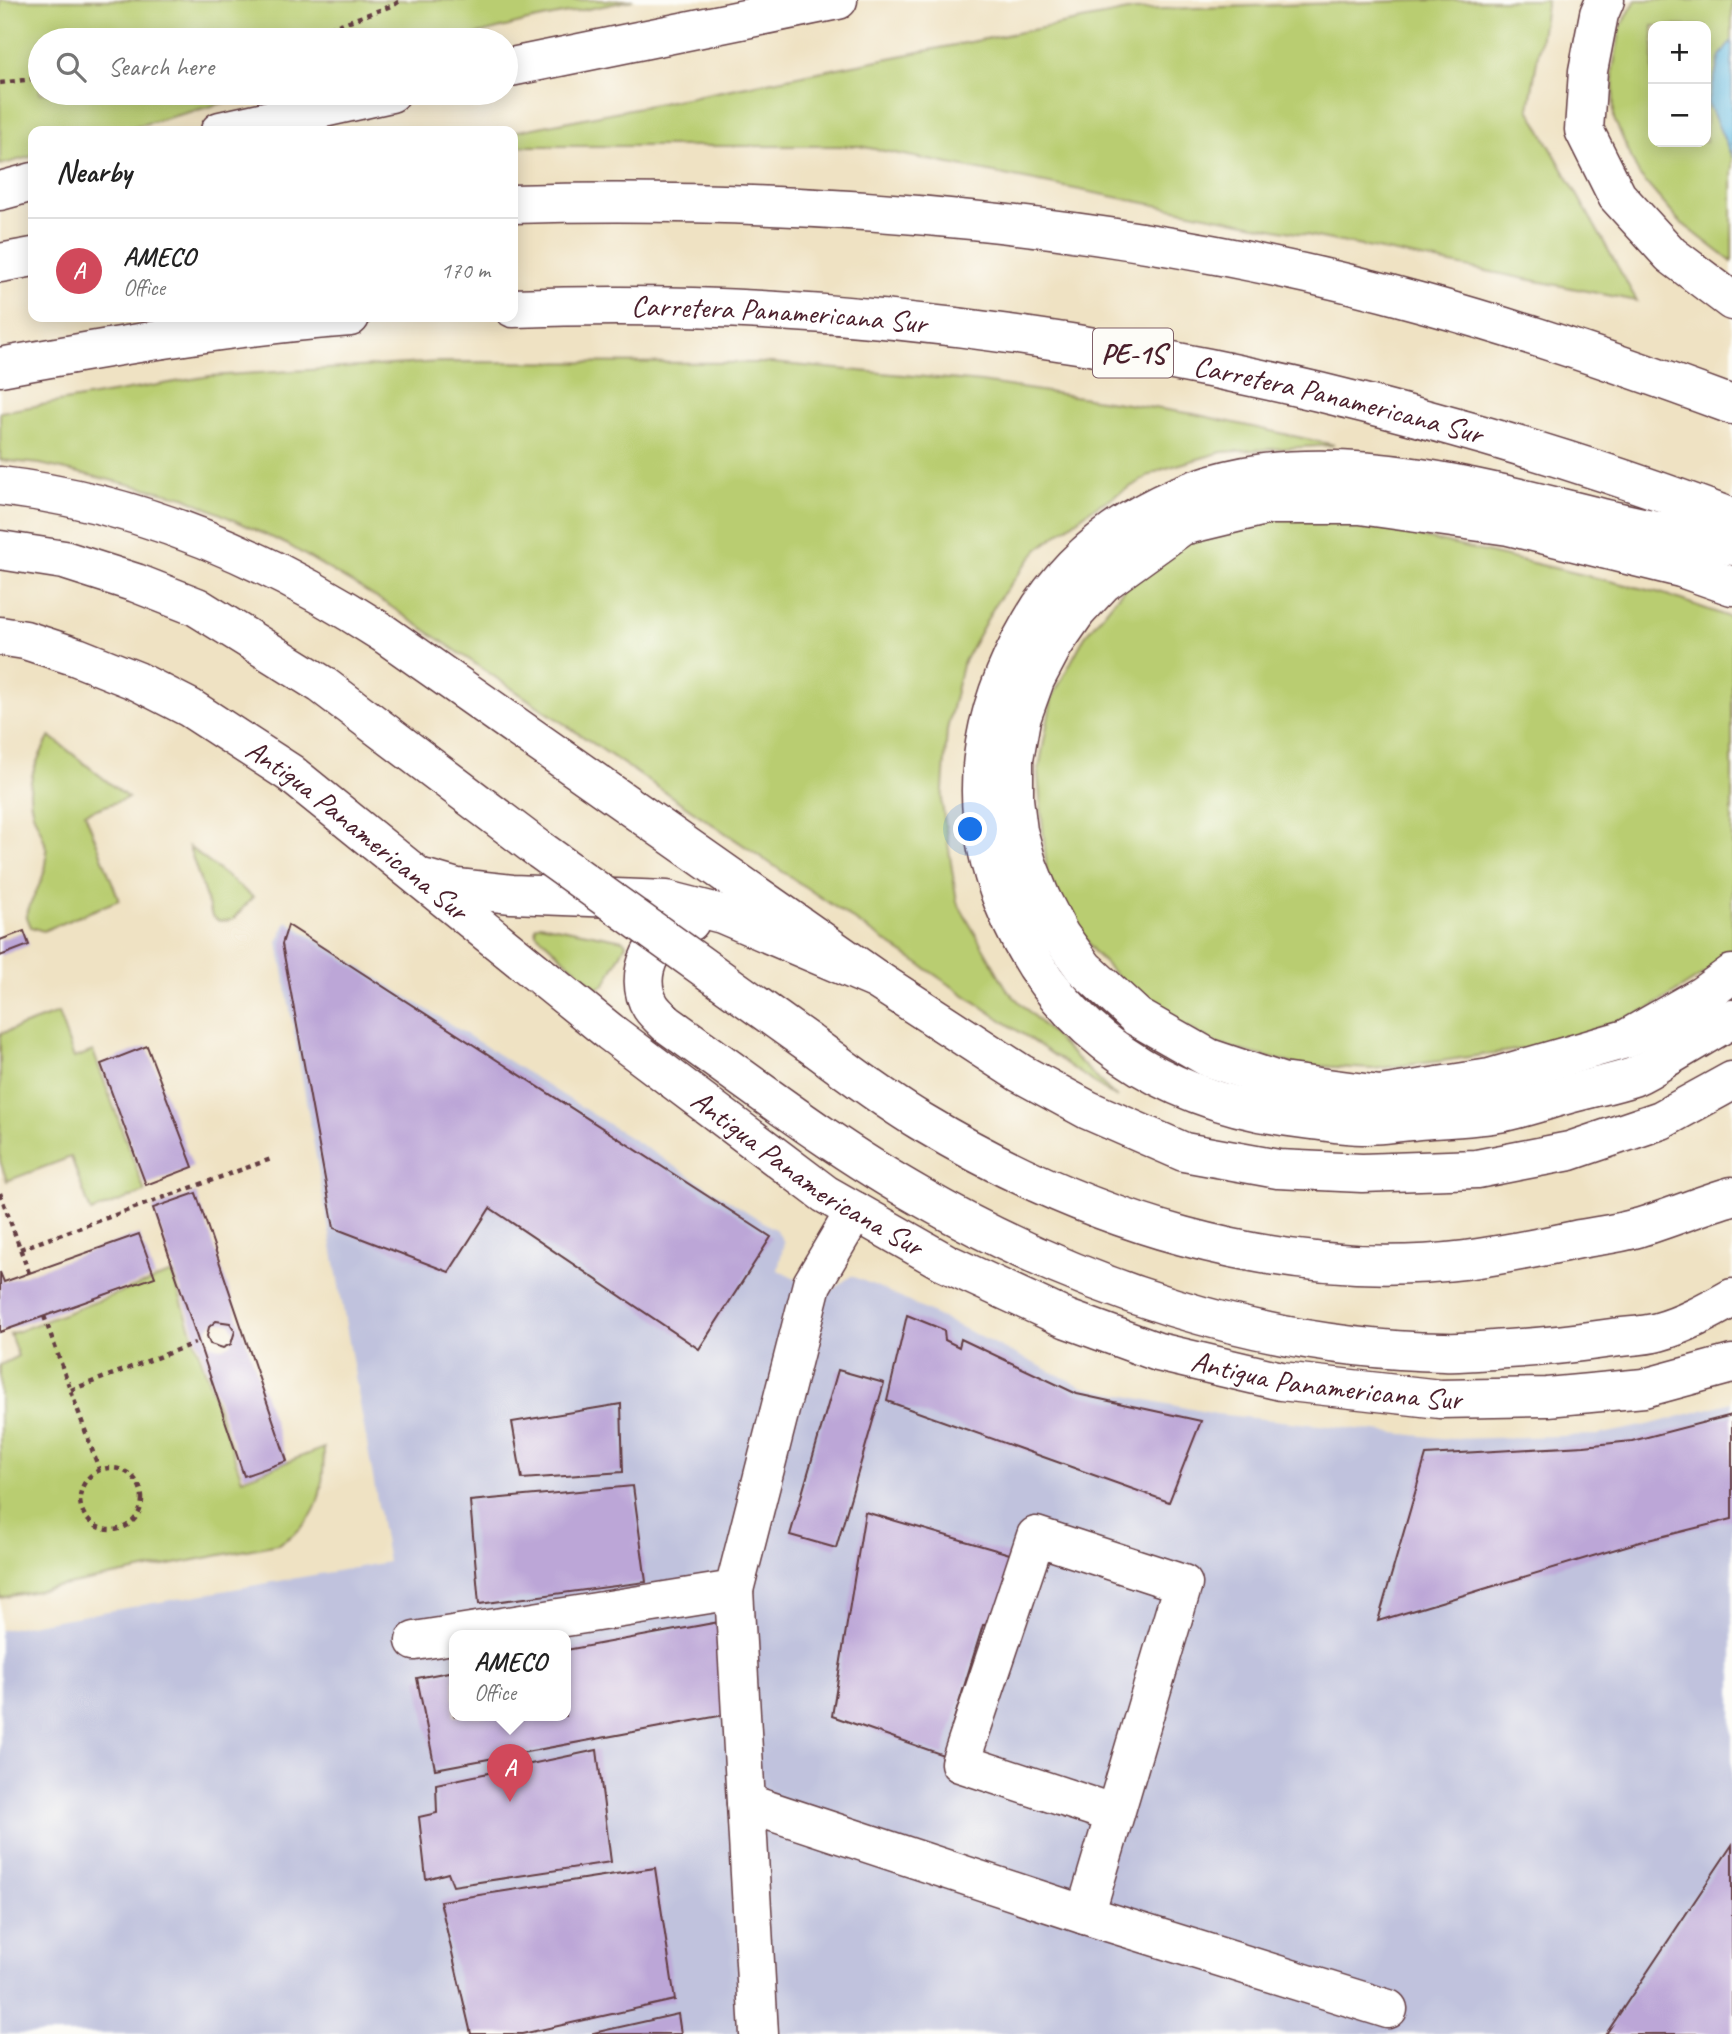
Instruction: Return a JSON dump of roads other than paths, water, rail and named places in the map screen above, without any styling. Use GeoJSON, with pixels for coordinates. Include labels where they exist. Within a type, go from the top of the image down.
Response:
{"type":"FeatureCollection","features":[{"type":"Feature","properties":{"kind":"main road"},"geometry":{"type":"LineString","coordinates":[[518,66],[838,0]]}},
{"type":"Feature","properties":{"kind":"main road"},"geometry":{"type":"LineString","coordinates":[[1605,0],[1599,14],[1588,71],[1584,130],[1617,196],[1671,255],[1732,301]]}},
{"type":"Feature","properties":{"kind":"main road"},"geometry":{"type":"LineString","coordinates":[[242,126],[337,105]]}},
{"type":"Feature","properties":{"kind":"main road"},"geometry":{"type":"LineString","coordinates":[[0,191],[28,183]]}},
{"type":"Feature","properties":{"kind":"main road"},"geometry":{"type":"LineString","coordinates":[[518,204],[657,203],[861,212],[995,224],[1127,241],[1300,273],[1421,303],[1553,342],[1732,405]]}},
{"type":"Feature","properties":{"kind":"main road"},"geometry":{"type":"LineString","coordinates":[[0,263],[28,258]]}},
{"type":"Feature","properties":{"kind":"main road","name":"Carretera Panamericana Sur"},"geometry":{"type":"LineString","coordinates":[[518,308],[724,308],[814,313],[935,323],[1069,341],[1282,383],[1490,435],[1619,477],[1732,518]]}},
{"type":"Feature","properties":{"kind":"main road"},"geometry":{"type":"LineString","coordinates":[[0,367],[134,343],[294,322]]}},
{"type":"Feature","properties":{"kind":"main road"},"geometry":{"type":"LineString","coordinates":[[1732,546],[1527,499],[1398,475],[1354,470],[1312,470],[1264,473],[1217,482],[1175,496],[1135,516],[1100,541],[1068,571],[1040,607],[1017,646],[1000,685],[987,726],[980,768],[981,809],[987,850],[998,888],[1012,925],[1031,961],[1055,995],[1084,1027],[1116,1051],[1186,1090],[1229,1106],[1274,1116],[1361,1126],[1501,1112],[1637,1075],[1732,1020]]}},
{"type":"Feature","properties":{"kind":"main road"},"geometry":{"type":"LineString","coordinates":[[0,486],[97,503],[183,529],[237,551],[332,600],[877,980],[1009,1066],[1088,1110],[1184,1152],[1278,1169],[1362,1173],[1478,1169],[1570,1152],[1661,1120],[1732,1081]]}},
{"type":"Feature","properties":{"kind":"main road"},"geometry":{"type":"LineString","coordinates":[[1732,586],[1681,568],[1509,526],[1360,505],[1269,505],[1182,526],[1103,583],[1077,611],[1054,643],[1035,680],[1021,719],[1014,759],[1014,799],[1018,831],[1041,898],[1060,935],[1084,968],[1137,1017],[1209,1058],[1281,1082],[1380,1095],[1490,1078],[1626,1039],[1703,996],[1732,974]]}},
{"type":"Feature","properties":{"kind":"main road"},"geometry":{"type":"LineString","coordinates":[[0,550],[64,560],[136,583],[197,607],[321,684],[540,850],[919,1121],[990,1161],[1063,1194],[1146,1226],[1227,1248],[1292,1258],[1389,1265],[1465,1260],[1636,1228],[1732,1196]]}},
{"type":"Feature","properties":{"kind":"main road","name":"Antigua Panamericana Sur"},"geometry":{"type":"LineString","coordinates":[[0,636],[25,640],[77,657],[137,681],[190,708],[290,774],[610,1032],[825,1194],[946,1264],[1067,1319],[1158,1352],[1281,1381],[1440,1399],[1547,1397],[1644,1388],[1732,1364]]}},
{"type":"Feature","properties":{"kind":"main road"},"geometry":{"type":"LineString","coordinates":[[419,877],[457,888],[512,894],[667,900],[722,914],[877,980]]}},
{"type":"Feature","properties":{"kind":"main road"},"geometry":{"type":"LineString","coordinates":[[722,914],[680,924],[664,936],[651,951],[644,984],[650,1006],[667,1024],[836,1144],[921,1197],[1020,1248],[1089,1278],[1168,1307],[1223,1322],[1378,1348],[1446,1352],[1545,1347],[1657,1332],[1706,1313],[1732,1298]]}},
{"type":"Feature","properties":{"kind":"main road"},"geometry":{"type":"LineString","coordinates":[[759,2034],[734,1590],[812,1284],[855,1211]]}},
{"type":"Feature","properties":{"kind":"main road"},"geometry":{"type":"LineString","coordinates":[[1085,1915],[1115,1814],[1183,1584],[1036,1536],[960,1763],[1115,1814]]}},
{"type":"Feature","properties":{"kind":"main road"},"geometry":{"type":"LineString","coordinates":[[489,1630],[734,1590]]}},
{"type":"Feature","properties":{"kind":"main road"},"geometry":{"type":"LineString","coordinates":[[415,1642],[449,1636]]}},
{"type":"Feature","properties":{"kind":"main road"},"geometry":{"type":"LineString","coordinates":[[746,1803],[1085,1915],[1388,2009]]}},
{"type":"Feature","properties":{"kind":"water"},"geometry":{"type":"Polygon","coordinates":[[[1732,41],[1732,157],[1711,110],[1711,91],[1720,56],[1732,41]]]}},
{"type":"Feature","properties":{"kind":"place","name":"AMECO"},"geometry":{"type":"Point","coordinates":[510,1802]}}]}
